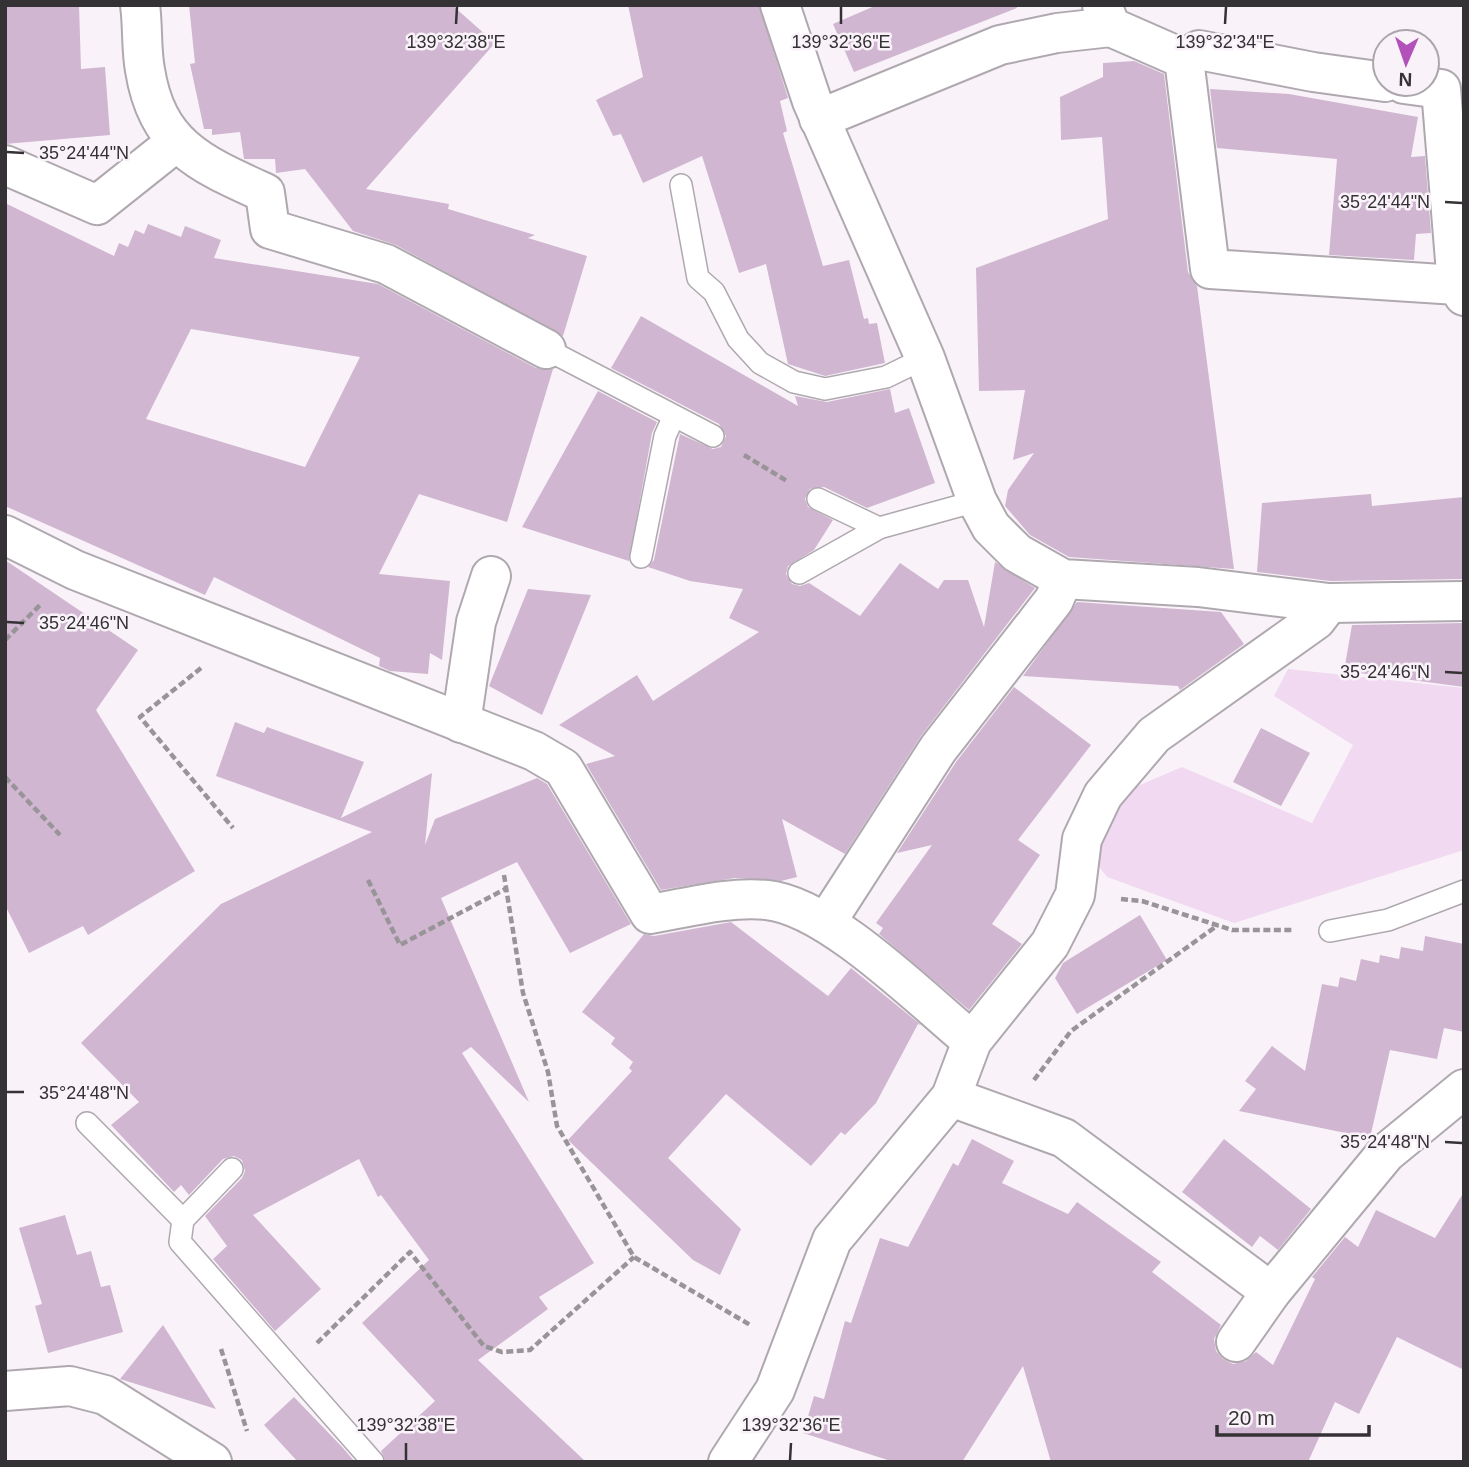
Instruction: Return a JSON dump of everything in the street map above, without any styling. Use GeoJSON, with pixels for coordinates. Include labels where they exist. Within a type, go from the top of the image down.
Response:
{"type":"FeatureCollection","features":[{"type":"Feature","properties":{"kind":"street"},"geometry":{"type":"LineString","coordinates":[[139,5],[144,68],[152,103],[176,143],[213,169],[265,193],[270,229],[386,264],[546,349]]}},
{"type":"Feature","properties":{"kind":"street"},"geometry":{"type":"LineString","coordinates":[[779,5],[819,118],[925,358],[977,501],[991,527],[1017,552],[1063,579],[1199,587],[1329,603],[1464,601]]}},
{"type":"Feature","properties":{"kind":"street"},"geometry":{"type":"LineString","coordinates":[[819,118],[1000,44],[1057,33],[1106,16],[1184,59]]}},
{"type":"Feature","properties":{"kind":"street"},"geometry":{"type":"LineString","coordinates":[[1184,59],[1199,50],[1371,80]]}},
{"type":"Feature","properties":{"kind":"street"},"geometry":{"type":"LineString","coordinates":[[1184,59],[1210,269],[1460,290],[1441,89]]}},
{"type":"Feature","properties":{"kind":"street"},"geometry":{"type":"LineString","coordinates":[[5,165],[97,205],[176,143]]}},
{"type":"Feature","properties":{"kind":"street"},"geometry":{"type":"LineString","coordinates":[[5,536],[75,570],[534,751],[563,768],[650,914],[722,902],[765,900],[795,905],[827,921],[972,1041]]}},
{"type":"Feature","properties":{"kind":"street"},"geometry":{"type":"LineString","coordinates":[[461,723],[476,622],[491,576]]}},
{"type":"Feature","properties":{"kind":"street"},"geometry":{"type":"LineString","coordinates":[[827,921],[938,749],[1054,600],[1063,579]]}},
{"type":"Feature","properties":{"kind":"street"},"geometry":{"type":"LineString","coordinates":[[728,1462],[775,1390],[784,1346],[832,1240],[951,1097],[972,1041],[1050,944],[1075,895],[1082,839],[1103,795],[1154,735],[1316,620],[1329,603]]}},
{"type":"Feature","properties":{"kind":"street"},"geometry":{"type":"LineString","coordinates":[[1236,1342],[1272,1292],[1386,1153],[1464,1089]]}},
{"type":"Feature","properties":{"kind":"street"},"geometry":{"type":"LineString","coordinates":[[951,1097],[1064,1138],[1272,1292]]}},
{"type":"Feature","properties":{"kind":"street"},"geometry":{"type":"LineString","coordinates":[[6,1388],[70,1385],[105,1395],[212,1462]]}},
{"type":"Feature","properties":{"kind":"lane"},"geometry":{"type":"LineString","coordinates":[[681,185],[698,278],[714,292],[738,339],[760,363],[794,382],[825,389],[886,377],[925,358]]}},
{"type":"Feature","properties":{"kind":"lane"},"geometry":{"type":"LineString","coordinates":[[546,349],[713,436]]}},
{"type":"Feature","properties":{"kind":"lane"},"geometry":{"type":"LineString","coordinates":[[642,557],[665,436],[674,416]]}},
{"type":"Feature","properties":{"kind":"lane"},"geometry":{"type":"LineString","coordinates":[[818,499],[879,528]]}},
{"type":"Feature","properties":{"kind":"lane"},"geometry":{"type":"LineString","coordinates":[[799,573],[879,528],[977,501]]}},
{"type":"Feature","properties":{"kind":"lane"},"geometry":{"type":"LineString","coordinates":[[1331,930],[1388,920],[1464,891]]}},
{"type":"Feature","properties":{"kind":"lane"},"geometry":{"type":"LineString","coordinates":[[87,1123],[183,1220]]}},
{"type":"Feature","properties":{"kind":"lane"},"geometry":{"type":"LineString","coordinates":[[232,1169],[183,1220],[180,1242],[373,1462]]}},
{"type":"Feature","properties":{"kind":"path"},"geometry":{"type":"LineString","coordinates":[[756,462],[763,468]]}},
{"type":"Feature","properties":{"kind":"path"},"geometry":{"type":"LineString","coordinates":[[230,632],[199,670],[140,717],[233,828]]}},
{"type":"Feature","properties":{"kind":"path"},"geometry":{"type":"LineString","coordinates":[[5,777],[60,835]]}},
{"type":"Feature","properties":{"kind":"path"},"geometry":{"type":"LineString","coordinates":[[504,876],[523,993],[548,1072],[556,1126],[634,1257],[784,1346]]}},
{"type":"Feature","properties":{"kind":"path"},"geometry":{"type":"LineString","coordinates":[[368,880],[400,945],[507,888]]}},
{"type":"Feature","properties":{"kind":"path"},"geometry":{"type":"LineString","coordinates":[[1075,895],[1142,901],[1231,930],[1331,930]]}},
{"type":"Feature","properties":{"kind":"path"},"geometry":{"type":"LineString","coordinates":[[997,1114],[1024,1094],[1071,1031],[1218,925]]}},
{"type":"Feature","properties":{"kind":"path"},"geometry":{"type":"LineString","coordinates":[[290,1369],[410,1252],[484,1346],[502,1352],[530,1350],[634,1257]]}},
{"type":"Feature","properties":{"kind":"path"},"geometry":{"type":"LineString","coordinates":[[219,1340],[251,1444]]}},
{"type":"Feature","properties":{"kind":"shaded area"},"geometry":{"type":"Polygon","coordinates":[[[1288,669],[1464,688],[1464,850],[1234,923],[1107,877],[1090,855],[1107,799],[1182,767],[1312,823],[1353,745],[1274,696],[1288,669]]]}},
{"type":"Feature","properties":{"kind":"building"},"geometry":{"type":"Polygon","coordinates":[[[5,5],[79,5],[81,69],[105,67],[110,135],[5,144],[5,5]]]}},
{"type":"Feature","properties":{"kind":"building"},"geometry":{"type":"Polygon","coordinates":[[[189,5],[452,5],[495,43],[366,189],[449,204],[448,209],[535,235],[528,238],[587,256],[563,336],[396,245],[353,231],[305,169],[276,173],[275,159],[244,159],[240,132],[212,135],[212,129],[204,129],[190,64],[195,63],[189,5]]]}},
{"type":"Feature","properties":{"kind":"building"},"geometry":{"type":"Polygon","coordinates":[[[628,5],[759,5],[788,98],[780,101],[787,131],[783,133],[823,266],[849,260],[864,319],[868,318],[869,324],[877,323],[885,363],[825,376],[788,364],[766,264],[739,273],[702,156],[643,183],[621,134],[613,136],[596,100],[643,77],[628,5]]]}},
{"type":"Feature","properties":{"kind":"building"},"geometry":{"type":"Polygon","coordinates":[[[877,5],[1016,5],[1017,8],[854,72],[833,24],[877,5]]]}},
{"type":"Feature","properties":{"kind":"building"},"geometry":{"type":"Polygon","coordinates":[[[1134,61],[1164,74],[1188,272],[1197,286],[1234,569],[1069,557],[1030,535],[1005,506],[1008,490],[1034,453],[1013,460],[1025,390],[979,391],[976,268],[1108,219],[1102,137],[1061,140],[1060,97],[1103,77],[1103,63],[1134,61]]]}},
{"type":"Feature","properties":{"kind":"building"},"geometry":{"type":"Polygon","coordinates":[[[1210,89],[1289,94],[1418,117],[1411,157],[1425,156],[1431,233],[1416,234],[1414,260],[1329,255],[1337,159],[1217,148],[1210,89]]]}},
{"type":"Feature","properties":{"kind":"building"},"geometry":{"type":"Polygon","coordinates":[[[5,203],[114,256],[119,243],[128,247],[135,230],[144,234],[148,224],[181,237],[185,226],[221,240],[214,258],[378,284],[536,368],[553,369],[507,522],[419,494],[379,574],[450,581],[442,660],[430,653],[428,674],[390,671],[379,666],[380,658],[214,577],[205,595],[5,506],[5,203]],[[191,329],[146,419],[305,467],[360,357],[191,329]]]}},
{"type":"Feature","properties":{"kind":"building"},"geometry":{"type":"Polygon","coordinates":[[[641,316],[798,406],[795,396],[827,402],[890,389],[895,413],[909,408],[935,483],[867,508],[824,487],[810,489],[805,499],[808,507],[833,520],[814,550],[788,566],[786,574],[792,584],[800,586],[809,583],[860,616],[900,563],[938,589],[944,580],[968,580],[984,627],[995,562],[1035,588],[921,736],[845,854],[782,819],[797,877],[781,881],[735,878],[661,890],[586,764],[615,756],[559,725],[637,675],[653,701],[759,632],[729,618],[743,589],[690,581],[648,567],[654,560],[680,434],[713,449],[721,447],[726,436],[719,424],[611,368],[641,316]]]}},
{"type":"Feature","properties":{"kind":"building"},"geometry":{"type":"Polygon","coordinates":[[[598,391],[657,422],[652,433],[629,561],[522,527],[598,391]]]}},
{"type":"Feature","properties":{"kind":"building"},"geometry":{"type":"Polygon","coordinates":[[[1371,494],[1372,506],[1464,497],[1464,579],[1330,581],[1257,572],[1262,503],[1371,494]]]}},
{"type":"Feature","properties":{"kind":"building"},"geometry":{"type":"Polygon","coordinates":[[[5,560],[138,650],[96,710],[195,871],[88,935],[83,926],[29,953],[5,905],[5,560]]]}},
{"type":"Feature","properties":{"kind":"building"},"geometry":{"type":"Polygon","coordinates":[[[528,589],[591,595],[542,715],[489,686],[528,589]]]}},
{"type":"Feature","properties":{"kind":"building"},"geometry":{"type":"Polygon","coordinates":[[[1077,602],[1221,612],[1244,644],[1180,690],[1178,686],[1023,676],[1077,602]]]}},
{"type":"Feature","properties":{"kind":"building"},"geometry":{"type":"Polygon","coordinates":[[[1464,623],[1464,687],[1344,671],[1352,625],[1464,623]]]}},
{"type":"Feature","properties":{"kind":"building"},"geometry":{"type":"Polygon","coordinates":[[[1014,687],[1091,745],[1018,840],[1040,855],[992,924],[1022,944],[969,1010],[879,934],[883,928],[876,923],[932,845],[897,853],[956,762],[1014,687]]]}},
{"type":"Feature","properties":{"kind":"building"},"geometry":{"type":"Polygon","coordinates":[[[235,722],[264,733],[267,727],[364,762],[341,818],[432,773],[425,845],[435,819],[537,778],[547,784],[631,924],[570,953],[517,862],[441,898],[529,1102],[471,1047],[462,1053],[594,1263],[539,1297],[548,1309],[478,1360],[586,1462],[386,1462],[381,1451],[435,1401],[362,1323],[429,1260],[381,1195],[378,1197],[359,1159],[253,1215],[321,1289],[275,1331],[213,1259],[227,1246],[205,1216],[242,1178],[245,1171],[242,1160],[234,1156],[223,1159],[189,1195],[181,1185],[174,1192],[111,1125],[139,1102],[81,1043],[221,904],[372,832],[216,776],[235,722]]]}},
{"type":"Feature","properties":{"kind":"building"},"geometry":{"type":"Polygon","coordinates":[[[1261,728],[1310,753],[1281,806],[1233,782],[1261,728]]]}},
{"type":"Feature","properties":{"kind":"building"},"geometry":{"type":"Polygon","coordinates":[[[1140,915],[1167,960],[1077,1014],[1055,978],[1063,963],[1140,915]]]}},
{"type":"Feature","properties":{"kind":"building"},"geometry":{"type":"Polygon","coordinates":[[[731,922],[828,996],[851,968],[921,1025],[918,1024],[876,1103],[845,1135],[841,1132],[811,1166],[726,1094],[668,1158],[741,1229],[720,1275],[693,1260],[568,1140],[632,1071],[629,1068],[633,1062],[611,1044],[615,1038],[582,1012],[644,934],[654,936],[731,922]]]}},
{"type":"Feature","properties":{"kind":"building"},"geometry":{"type":"Polygon","coordinates":[[[1425,936],[1464,944],[1464,1032],[1444,1028],[1437,1059],[1390,1050],[1370,1138],[1239,1111],[1256,1089],[1245,1081],[1272,1046],[1305,1071],[1322,984],[1338,987],[1340,977],[1356,981],[1361,959],[1379,963],[1380,955],[1399,959],[1401,947],[1423,951],[1425,936]]]}},
{"type":"Feature","properties":{"kind":"building"},"geometry":{"type":"Polygon","coordinates":[[[972,1139],[1014,1161],[1002,1183],[1068,1214],[1077,1202],[1161,1262],[1152,1272],[1221,1325],[1214,1339],[1216,1351],[1223,1359],[1233,1364],[1246,1361],[1256,1352],[1273,1365],[1315,1279],[1312,1277],[1345,1237],[1358,1247],[1376,1210],[1435,1238],[1464,1192],[1464,1370],[1397,1337],[1359,1414],[1335,1402],[1308,1462],[1051,1462],[1023,1366],[962,1462],[894,1462],[803,1433],[814,1396],[824,1399],[845,1321],[851,1323],[880,1238],[908,1247],[953,1163],[958,1166],[972,1139]]]}},
{"type":"Feature","properties":{"kind":"building"},"geometry":{"type":"Polygon","coordinates":[[[1224,1139],[1311,1209],[1278,1250],[1260,1236],[1252,1247],[1182,1192],[1224,1139]]]}},
{"type":"Feature","properties":{"kind":"building"},"geometry":{"type":"Polygon","coordinates":[[[65,1215],[77,1255],[91,1251],[101,1287],[110,1285],[123,1332],[48,1353],[35,1306],[42,1304],[19,1228],[65,1215]]]}},
{"type":"Feature","properties":{"kind":"building"},"geometry":{"type":"Polygon","coordinates":[[[163,1325],[216,1409],[120,1379],[163,1325]]]}},
{"type":"Feature","properties":{"kind":"building"},"geometry":{"type":"Polygon","coordinates":[[[294,1397],[355,1462],[298,1462],[264,1425],[294,1397]]]}}]}
